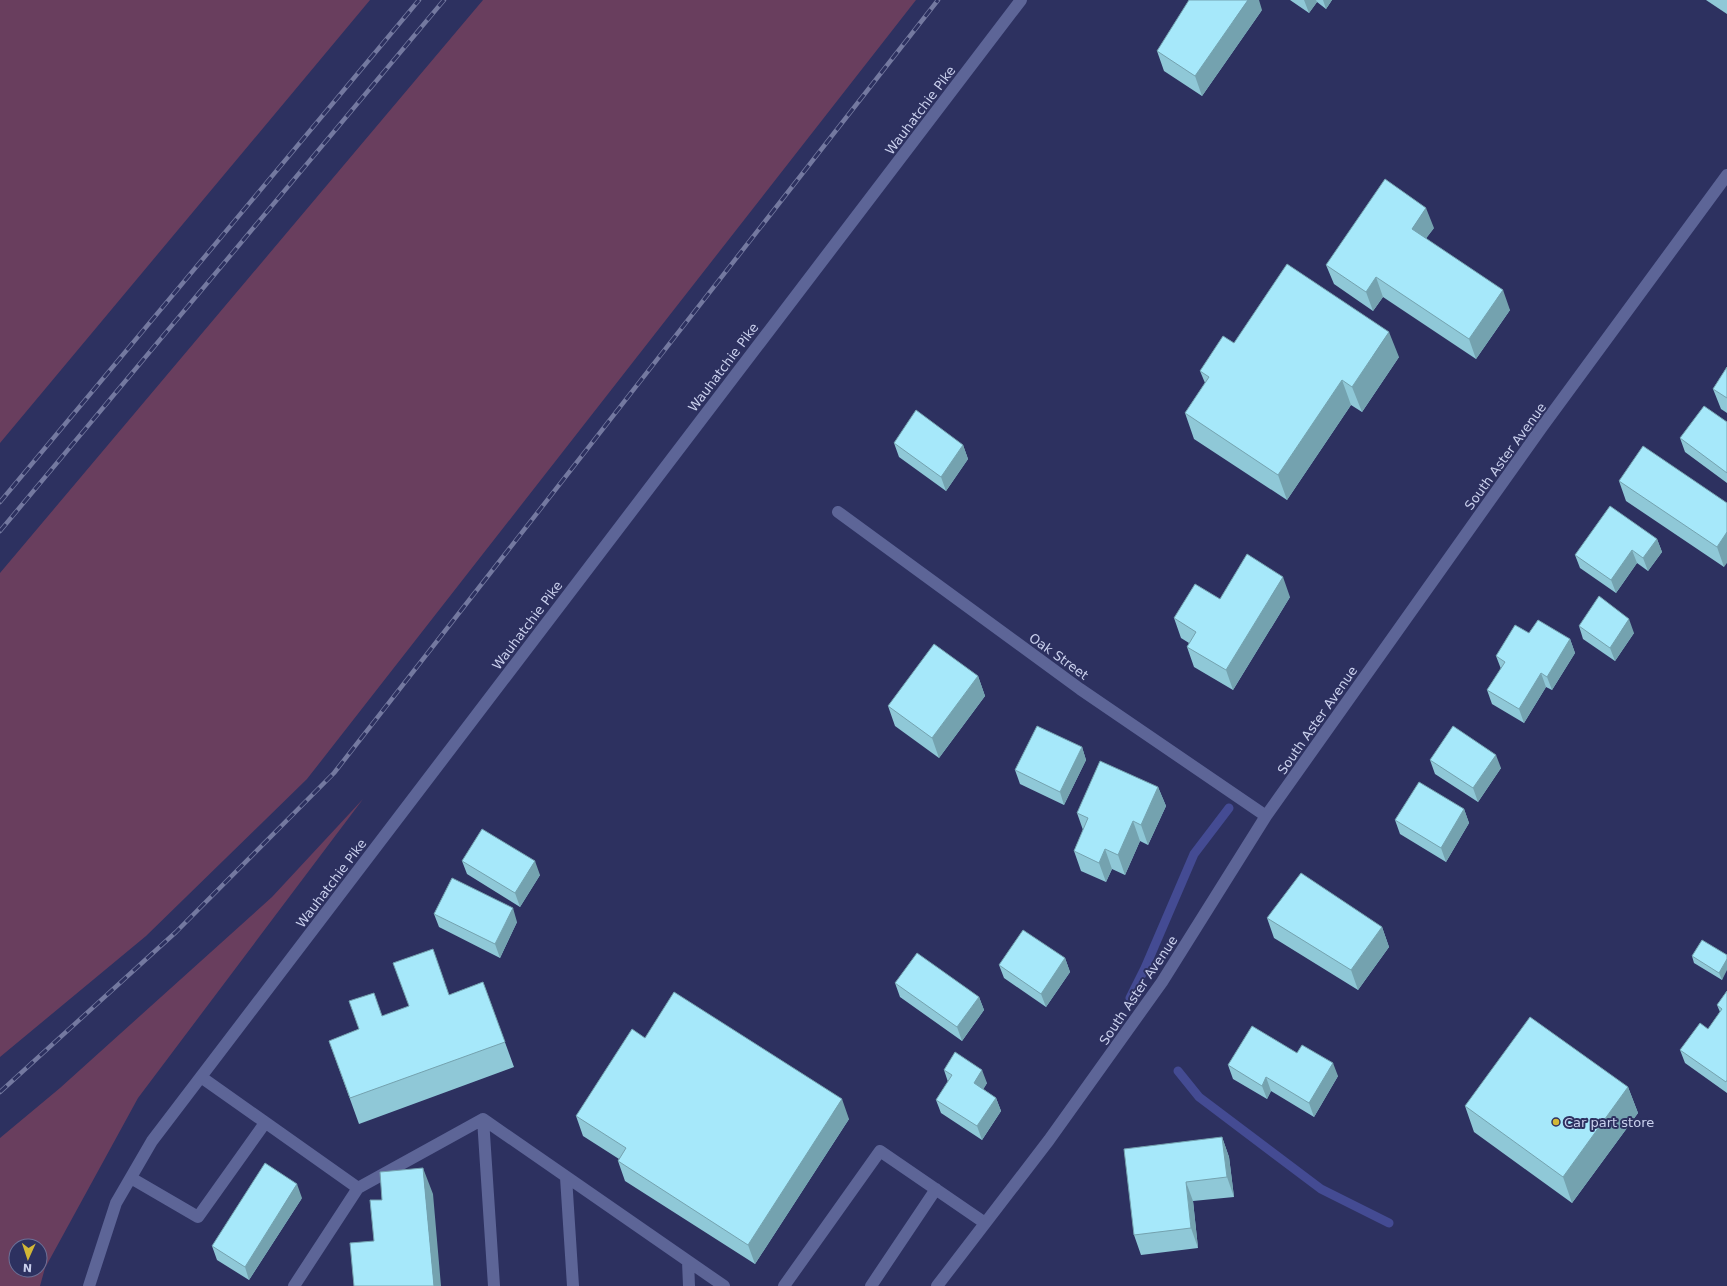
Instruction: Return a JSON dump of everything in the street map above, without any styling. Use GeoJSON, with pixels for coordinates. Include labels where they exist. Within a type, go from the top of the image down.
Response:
{"type":"FeatureCollection","features":[{"type":"Feature","properties":{"kind":"street","name":"Wauhatchie Pike"},"geometry":{"type":"LineString","coordinates":[[89,1286],[116,1203],[152,1141],[1021,0]]}},
{"type":"Feature","properties":{"kind":"street","name":"South Aster Avenue"},"geometry":{"type":"LineString","coordinates":[[937,1286],[1049,1140],[1162,982],[1266,816],[1542,427],[1727,175]]}},
{"type":"Feature","properties":{"kind":"street","name":"Oak Street"},"geometry":{"type":"LineString","coordinates":[[838,512],[1080,688],[1266,816]]}},
{"type":"Feature","properties":{"kind":"street"},"geometry":{"type":"LineString","coordinates":[[200,1077],[358,1188]]}},
{"type":"Feature","properties":{"kind":"street"},"geometry":{"type":"LineString","coordinates":[[483,1119],[724,1286]]}},
{"type":"Feature","properties":{"kind":"street"},"geometry":{"type":"LineString","coordinates":[[294,1286],[358,1188],[483,1119]]}},
{"type":"Feature","properties":{"kind":"street"},"geometry":{"type":"LineString","coordinates":[[483,1119],[494,1286]]}},
{"type":"Feature","properties":{"kind":"street"},"geometry":{"type":"LineString","coordinates":[[131,1178],[198,1217],[265,1123]]}},
{"type":"Feature","properties":{"kind":"street"},"geometry":{"type":"LineString","coordinates":[[784,1286],[880,1151],[985,1223]]}},
{"type":"Feature","properties":{"kind":"street"},"geometry":{"type":"LineString","coordinates":[[566,1177],[573,1286]]}},
{"type":"Feature","properties":{"kind":"street"},"geometry":{"type":"LineString","coordinates":[[871,1286],[936,1189]]}},
{"type":"Feature","properties":{"kind":"street"},"geometry":{"type":"LineString","coordinates":[[688,1261],[689,1286]]}},
{"type":"Feature","properties":{"kind":"shaded area"},"geometry":{"type":"Polygon","coordinates":[[[0,0],[370,0],[0,443],[0,0]]]}},
{"type":"Feature","properties":{"kind":"shaded area"},"geometry":{"type":"Polygon","coordinates":[[[483,0],[916,0],[307,779],[146,936],[0,1057],[0,573],[483,0]]]}},
{"type":"Feature","properties":{"kind":"shaded area"},"geometry":{"type":"Polygon","coordinates":[[[363,799],[138,1098],[48,1263],[48,1238],[8,1238],[8,1278],[42,1278],[40,1286],[0,1286],[0,1138],[60,1088],[272,897],[363,799]]]}},
{"type":"Feature","properties":{"kind":"building"},"geometry":{"type":"Polygon","coordinates":[[[1189,0],[1248,0],[1195,76],[1157,51],[1189,0]]]}},
{"type":"Feature","properties":{"kind":"building"},"geometry":{"type":"Polygon","coordinates":[[[1385,179],[1426,208],[1412,229],[1503,290],[1469,339],[1376,277],[1366,292],[1326,265],[1385,179]]]}},
{"type":"Feature","properties":{"kind":"building"},"geometry":{"type":"Polygon","coordinates":[[[1287,264],[1389,332],[1352,387],[1342,380],[1278,475],[1185,413],[1209,377],[1200,371],[1223,336],[1234,343],[1287,264]]]}},
{"type":"Feature","properties":{"kind":"building"},"geometry":{"type":"Polygon","coordinates":[[[1727,367],[1727,398],[1713,389],[1727,367]]]}},
{"type":"Feature","properties":{"kind":"building"},"geometry":{"type":"Polygon","coordinates":[[[1704,406],[1727,422],[1727,473],[1680,438],[1704,406]]]}},
{"type":"Feature","properties":{"kind":"building"},"geometry":{"type":"Polygon","coordinates":[[[916,410],[963,445],[941,477],[894,443],[916,410]]]}},
{"type":"Feature","properties":{"kind":"building"},"geometry":{"type":"Polygon","coordinates":[[[1643,446],[1727,503],[1727,532],[1717,547],[1619,481],[1643,446]]]}},
{"type":"Feature","properties":{"kind":"building"},"geometry":{"type":"Polygon","coordinates":[[[1610,506],[1657,539],[1643,558],[1632,550],[1611,580],[1575,555],[1610,506]]]}},
{"type":"Feature","properties":{"kind":"building"},"geometry":{"type":"Polygon","coordinates":[[[1247,554],[1283,577],[1226,670],[1187,647],[1196,632],[1174,618],[1195,584],[1220,599],[1247,554]]]}},
{"type":"Feature","properties":{"kind":"building"},"geometry":{"type":"Polygon","coordinates":[[[1599,596],[1629,619],[1610,648],[1579,626],[1599,596]]]}},
{"type":"Feature","properties":{"kind":"building"},"geometry":{"type":"Polygon","coordinates":[[[1538,620],[1570,639],[1547,677],[1541,673],[1519,709],[1487,690],[1505,662],[1496,656],[1515,625],[1529,633],[1538,620]]]}},
{"type":"Feature","properties":{"kind":"building"},"geometry":{"type":"Polygon","coordinates":[[[934,644],[978,676],[932,738],[888,706],[934,644]]]}},
{"type":"Feature","properties":{"kind":"building"},"geometry":{"type":"Polygon","coordinates":[[[1037,726],[1082,747],[1060,792],[1015,770],[1037,726]]]}},
{"type":"Feature","properties":{"kind":"building"},"geometry":{"type":"Polygon","coordinates":[[[1453,726],[1496,755],[1473,788],[1430,760],[1453,726]]]}},
{"type":"Feature","properties":{"kind":"building"},"geometry":{"type":"Polygon","coordinates":[[[1100,761],[1158,787],[1141,825],[1133,821],[1118,855],[1105,849],[1099,863],[1074,851],[1088,818],[1077,813],[1100,761]]]}},
{"type":"Feature","properties":{"kind":"building"},"geometry":{"type":"Polygon","coordinates":[[[1419,782],[1464,809],[1441,848],[1395,820],[1419,782]]]}},
{"type":"Feature","properties":{"kind":"building"},"geometry":{"type":"Polygon","coordinates":[[[482,829],[535,861],[515,893],[462,861],[482,829]]]}},
{"type":"Feature","properties":{"kind":"building"},"geometry":{"type":"Polygon","coordinates":[[[1301,873],[1382,927],[1351,970],[1267,918],[1301,873]]]}},
{"type":"Feature","properties":{"kind":"building"},"geometry":{"type":"Polygon","coordinates":[[[452,878],[513,908],[495,944],[434,914],[452,878]]]}},
{"type":"Feature","properties":{"kind":"building"},"geometry":{"type":"Polygon","coordinates":[[[1023,930],[1065,958],[1041,994],[999,965],[1023,930]]]}},
{"type":"Feature","properties":{"kind":"building"},"geometry":{"type":"Polygon","coordinates":[[[1702,940],[1727,955],[1727,959],[1719,973],[1692,956],[1702,940]]]}},
{"type":"Feature","properties":{"kind":"building"},"geometry":{"type":"Polygon","coordinates":[[[433,949],[449,995],[483,982],[505,1042],[350,1098],[329,1041],[359,1029],[349,1001],[374,993],[382,1016],[409,1006],[393,963],[433,949]]]}},
{"type":"Feature","properties":{"kind":"building"},"geometry":{"type":"Polygon","coordinates":[[[917,953],[979,997],[957,1027],[895,983],[917,953]]]}},
{"type":"Feature","properties":{"kind":"building"},"geometry":{"type":"Polygon","coordinates":[[[1727,991],[1726,1082],[1680,1050],[1700,1023],[1708,1029],[1722,1009],[1717,1005],[1727,991]]]}},
{"type":"Feature","properties":{"kind":"building"},"geometry":{"type":"Polygon","coordinates":[[[674,992],[842,1099],[748,1245],[618,1161],[626,1148],[576,1116],[632,1029],[645,1038],[674,992]]]}},
{"type":"Feature","properties":{"kind":"building","name":"Car part store"},"geometry":{"type":"Polygon","coordinates":[[[1530,1017],[1628,1087],[1563,1177],[1465,1106],[1530,1017]]]}},
{"type":"Feature","properties":{"kind":"building"},"geometry":{"type":"Polygon","coordinates":[[[1252,1026],[1297,1053],[1302,1045],[1333,1063],[1309,1103],[1266,1077],[1262,1086],[1228,1065],[1252,1026]]]}},
{"type":"Feature","properties":{"kind":"building"},"geometry":{"type":"Polygon","coordinates":[[[955,1052],[982,1070],[974,1083],[996,1098],[977,1126],[936,1100],[952,1075],[944,1070],[955,1052]]]}},
{"type":"Feature","properties":{"kind":"building"},"geometry":{"type":"Polygon","coordinates":[[[1222,1137],[1227,1177],[1186,1182],[1191,1228],[1134,1235],[1124,1149],[1222,1137]]]}},
{"type":"Feature","properties":{"kind":"building"},"geometry":{"type":"Polygon","coordinates":[[[265,1163],[297,1184],[245,1267],[212,1246],[265,1163]]]}},
{"type":"Feature","properties":{"kind":"building"},"geometry":{"type":"Polygon","coordinates":[[[423,1168],[434,1286],[354,1286],[350,1243],[374,1241],[370,1200],[382,1200],[380,1172],[423,1168]]]}},
{"type":"Feature","properties":{"kind":"waterway"},"geometry":{"type":"LineString","coordinates":[[1130,998],[1145,968],[1194,854],[1229,808]]}},
{"type":"Feature","properties":{"kind":"waterway"},"geometry":{"type":"LineString","coordinates":[[1178,1071],[1199,1097],[1321,1189],[1389,1223]]}},
{"type":"Feature","properties":{"kind":"railway"},"geometry":{"type":"LineString","coordinates":[[0,502],[419,0]]}},
{"type":"Feature","properties":{"kind":"railway"},"geometry":{"type":"LineString","coordinates":[[0,531],[444,0]]}},
{"type":"Feature","properties":{"kind":"railway"},"geometry":{"type":"LineString","coordinates":[[0,1092],[176,932],[334,773],[938,0]]}},
{"type":"Feature","properties":{"kind":"place","name":"Car part store"},"geometry":{"type":"Point","coordinates":[1556,1122]}}]}
